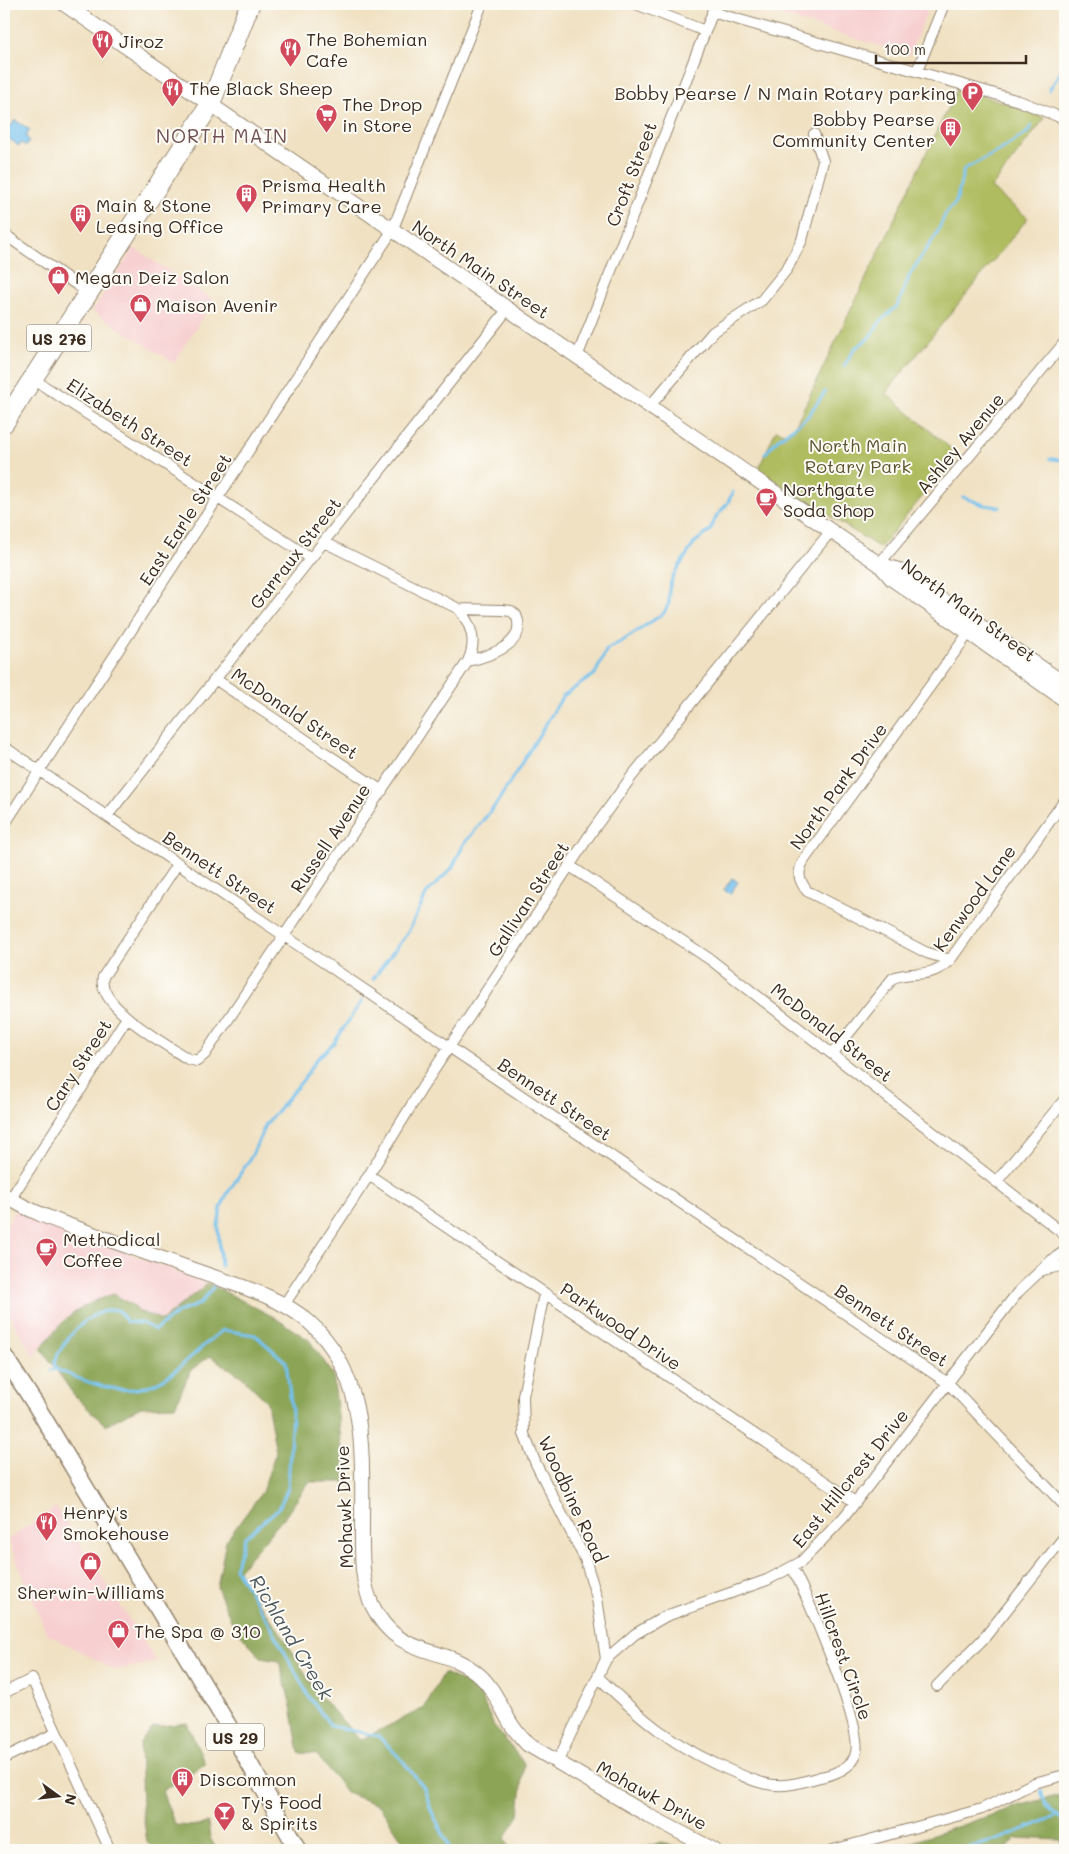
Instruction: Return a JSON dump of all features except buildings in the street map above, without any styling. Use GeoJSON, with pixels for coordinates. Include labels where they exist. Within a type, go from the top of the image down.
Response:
{"type":"FeatureCollection","features":[{"type":"Feature","properties":{"kind":"highway","name":"US 276"},"geometry":{"type":"LineString","coordinates":[[4,422],[210,105],[250,4]]}},
{"type":"Feature","properties":{"kind":"main road"},"geometry":{"type":"LineString","coordinates":[[4,1356],[11,1379]]}},
{"type":"Feature","properties":{"kind":"main road","name":"US 29"},"geometry":{"type":"LineString","coordinates":[[11,1379],[37,1407],[226,1722],[298,1850]]}},
{"type":"Feature","properties":{"kind":"street","name":"North Main Street"},"geometry":{"type":"LineString","coordinates":[[64,4],[879,564],[892,579],[972,628],[1064,692]]}},
{"type":"Feature","properties":{"kind":"street","name":"East Earle Street"},"geometry":{"type":"LineString","coordinates":[[4,825],[392,231],[482,4]]}},
{"type":"Feature","properties":{"kind":"street"},"geometry":{"type":"LineString","coordinates":[[636,4],[705,31]]}},
{"type":"Feature","properties":{"kind":"street"},"geometry":{"type":"LineString","coordinates":[[917,71],[944,4]]}},
{"type":"Feature","properties":{"kind":"street"},"geometry":{"type":"LineString","coordinates":[[714,8],[1019,101],[1065,120]]}},
{"type":"Feature","properties":{"kind":"street","name":"Croft Street"},"geometry":{"type":"LineString","coordinates":[[577,357],[714,8]]}},
{"type":"Feature","properties":{"kind":"street"},"geometry":{"type":"LineString","coordinates":[[649,407],[713,332],[762,300],[787,269],[802,240],[823,162],[814,134]]}},
{"type":"Feature","properties":{"kind":"street"},"geometry":{"type":"LineString","coordinates":[[4,234],[87,292]]}},
{"type":"Feature","properties":{"kind":"street","name":"Garraux Street"},"geometry":{"type":"LineString","coordinates":[[107,816],[507,310]]}},
{"type":"Feature","properties":{"kind":"street","name":"Ashley Avenue"},"geometry":{"type":"LineString","coordinates":[[879,564],[1065,342]]}},
{"type":"Feature","properties":{"kind":"street","name":"Elizabeth Street"},"geometry":{"type":"LineString","coordinates":[[33,379],[311,558]]}},
{"type":"Feature","properties":{"kind":"street","name":"Gallivan Street"},"geometry":{"type":"LineString","coordinates":[[284,1305],[449,1048],[632,776],[830,532]]}},
{"type":"Feature","properties":{"kind":"street"},"geometry":{"type":"LineString","coordinates":[[324,542],[459,609],[510,611],[519,622],[517,634],[503,648],[485,657],[468,661]]}},
{"type":"Feature","properties":{"kind":"street","name":"Russell Avenue"},"geometry":{"type":"LineString","coordinates":[[126,1019],[188,1059],[197,1061],[205,1054],[468,661],[473,638],[466,618],[459,609]]}},
{"type":"Feature","properties":{"kind":"street","name":"North Park Drive"},"geometry":{"type":"LineString","coordinates":[[950,960],[927,953],[807,891],[800,882],[798,874],[804,860],[972,628]]}},
{"type":"Feature","properties":{"kind":"street","name":"McDonald Street"},"geometry":{"type":"LineString","coordinates":[[215,680],[382,791]]}},
{"type":"Feature","properties":{"kind":"street","name":"Bennett Street"},"geometry":{"type":"LineString","coordinates":[[4,747],[948,1382],[1065,1506]]}},
{"type":"Feature","properties":{"kind":"street","name":"Kenwood Lane"},"geometry":{"type":"LineString","coordinates":[[833,1053],[893,978],[932,973],[939,970],[950,960],[1065,800]]}},
{"type":"Feature","properties":{"kind":"street","name":"Cary Street"},"geometry":{"type":"LineString","coordinates":[[6,1201],[126,1019],[104,990],[103,977],[178,863]]}},
{"type":"Feature","properties":{"kind":"street","name":"McDonald Street"},"geometry":{"type":"LineString","coordinates":[[570,866],[711,960],[1065,1235]]}},
{"type":"Feature","properties":{"kind":"street"},"geometry":{"type":"LineString","coordinates":[[997,1182],[1065,1099]]}},
{"type":"Feature","properties":{"kind":"street","name":"Parkwood Drive"},"geometry":{"type":"LineString","coordinates":[[369,1175],[855,1502]]}},
{"type":"Feature","properties":{"kind":"street","name":"Mohawk Drive"},"geometry":{"type":"LineString","coordinates":[[6,1201],[74,1228],[254,1291],[284,1305],[324,1336],[342,1365],[357,1407],[362,1450],[362,1560],[367,1590],[378,1615],[387,1627],[408,1645],[452,1659],[472,1669],[487,1684],[513,1727],[527,1744],[714,1850]]}},
{"type":"Feature","properties":{"kind":"street","name":"East Hillcrest Drive"},"geometry":{"type":"LineString","coordinates":[[558,1763],[606,1659],[635,1634],[666,1616],[767,1580],[793,1568],[823,1540],[855,1502],[1018,1292],[1065,1251]]}},
{"type":"Feature","properties":{"kind":"street"},"geometry":{"type":"LineString","coordinates":[[1041,1270],[1065,1265]]}},
{"type":"Feature","properties":{"kind":"street","name":"Woodbine Road"},"geometry":{"type":"LineString","coordinates":[[544,1294],[523,1396],[524,1434],[536,1464],[585,1559],[597,1598],[606,1659]]}},
{"type":"Feature","properties":{"kind":"street"},"geometry":{"type":"LineString","coordinates":[[937,1686],[980,1643],[1065,1536]]}},
{"type":"Feature","properties":{"kind":"street","name":"Hillcrest Circle"},"geometry":{"type":"LineString","coordinates":[[598,1676],[650,1725],[668,1739],[723,1768],[773,1785],[787,1785],[834,1774],[856,1756],[857,1743],[846,1701],[824,1640],[793,1568]]}},
{"type":"Feature","properties":{"kind":"street"},"geometry":{"type":"LineString","coordinates":[[4,1693],[32,1679],[110,1850]]}},
{"type":"Feature","properties":{"kind":"street"},"geometry":{"type":"LineString","coordinates":[[4,1758],[56,1733]]}},
{"type":"Feature","properties":{"kind":"street"},"geometry":{"type":"LineString","coordinates":[[833,1850],[982,1809],[1034,1783],[1065,1775]]}},
{"type":"Feature","properties":{"kind":"shaded area"},"geometry":{"type":"Polygon","coordinates":[[[766,4],[930,4],[909,55],[763,10],[766,4]]]}},
{"type":"Feature","properties":{"kind":"shaded area"},"geometry":{"type":"Polygon","coordinates":[[[134,248],[213,300],[174,363],[92,311],[134,248]]]}},
{"type":"Feature","properties":{"kind":"shaded area"},"geometry":{"type":"Polygon","coordinates":[[[16,1208],[88,1238],[208,1283],[162,1320],[138,1311],[66,1317],[34,1357],[4,1307],[4,1230],[16,1208]]]}},
{"type":"Feature","properties":{"kind":"shaded area"},"geometry":{"type":"Polygon","coordinates":[[[56,1507],[157,1662],[115,1670],[47,1634],[8,1539],[56,1507]]]}},
{"type":"Feature","properties":{"kind":"green space","name":"North Main Rotary Park"},"geometry":{"type":"Polygon","coordinates":[[[957,89],[1006,103],[1045,118],[991,188],[1028,218],[886,393],[957,454],[880,548],[758,470],[776,430],[787,434],[795,426],[957,89]]]}},
{"type":"Feature","properties":{"kind":"green space"},"geometry":{"type":"Polygon","coordinates":[[[208,1283],[272,1316],[309,1340],[333,1374],[346,1482],[309,1482],[287,1514],[237,1572],[283,1636],[317,1693],[360,1740],[424,1708],[444,1673],[477,1688],[494,1726],[524,1763],[519,1815],[505,1838],[510,1850],[409,1850],[380,1806],[347,1793],[316,1754],[299,1753],[291,1706],[279,1661],[261,1658],[233,1625],[217,1587],[226,1541],[262,1492],[276,1452],[267,1402],[241,1376],[210,1356],[191,1370],[175,1406],[141,1407],[105,1425],[74,1395],[41,1348],[57,1328],[72,1314],[101,1299],[114,1294],[135,1307],[138,1311],[162,1320],[208,1283]]]}},
{"type":"Feature","properties":{"kind":"green space"},"geometry":{"type":"Polygon","coordinates":[[[187,1723],[205,1764],[162,1791],[175,1825],[198,1826],[208,1822],[210,1838],[217,1850],[155,1850],[147,1842],[142,1808],[140,1743],[153,1727],[187,1723]]]}},
{"type":"Feature","properties":{"kind":"green space"},"geometry":{"type":"Polygon","coordinates":[[[1065,1794],[1065,1850],[1061,1840],[1016,1838],[1006,1850],[889,1850],[1018,1806],[1065,1794]]]}},
{"type":"Feature","properties":{"kind":"green space"},"geometry":{"type":"Polygon","coordinates":[[[661,1842],[683,1850],[637,1850],[661,1842]]]}},
{"type":"Feature","properties":{"kind":"water"},"geometry":{"type":"Polygon","coordinates":[[[15,120],[30,130],[26,136],[29,141],[26,146],[21,143],[19,146],[5,136],[5,124],[11,126],[15,120]]]}},
{"type":"Feature","properties":{"kind":"water"},"geometry":{"type":"Polygon","coordinates":[[[732,878],[738,882],[730,894],[724,890],[732,878]]]}},
{"type":"Feature","properties":{"kind":"waterway"},"geometry":{"type":"LineString","coordinates":[[1049,90],[1065,66]]}},
{"type":"Feature","properties":{"kind":"waterway"},"geometry":{"type":"LineString","coordinates":[[844,366],[855,348],[868,339],[880,322],[898,305],[910,274],[936,235],[945,215],[956,202],[964,169],[999,151],[1028,132],[1031,126]]}},
{"type":"Feature","properties":{"kind":"waterway"},"geometry":{"type":"LineString","coordinates":[[765,454],[777,440],[807,417],[825,392]]}},
{"type":"Feature","properties":{"kind":"waterway"},"geometry":{"type":"LineString","coordinates":[[1050,459],[1065,460]]}},
{"type":"Feature","properties":{"kind":"waterway"},"geometry":{"type":"LineString","coordinates":[[373,979],[408,932],[427,893],[452,868],[464,844],[497,803],[563,696],[595,674],[607,649],[664,613],[669,603],[669,589],[673,576],[695,542],[710,531],[716,517],[727,504],[733,492]]}},
{"type":"Feature","properties":{"kind":"waterway"},"geometry":{"type":"LineString","coordinates":[[963,497],[984,505],[1000,507]]}},
{"type":"Feature","properties":{"kind":"waterway"},"geometry":{"type":"LineString","coordinates":[[221,1266],[218,1226],[221,1208],[227,1194],[251,1157],[266,1124],[303,1080],[316,1060],[333,1044],[362,1001]]}},
{"type":"Feature","properties":{"kind":"waterway"},"geometry":{"type":"LineString","coordinates":[[56,1369],[54,1363],[71,1335],[88,1319],[97,1314],[108,1310],[118,1310],[127,1322],[142,1323],[155,1330],[178,1312],[200,1304],[214,1286]]}},
{"type":"Feature","properties":{"kind":"waterway","name":"Richland Creek"},"geometry":{"type":"LineString","coordinates":[[51,1370],[56,1369],[87,1382],[117,1389],[146,1387],[176,1370],[223,1330],[255,1335],[286,1362],[292,1412],[288,1488],[279,1508],[245,1537],[235,1568],[265,1616],[309,1697],[331,1726],[378,1736],[402,1760],[424,1788],[432,1812],[451,1850]]}},
{"type":"Feature","properties":{"kind":"waterway"},"geometry":{"type":"LineString","coordinates":[[1061,1762],[1065,1758]]}},
{"type":"Feature","properties":{"kind":"waterway"},"geometry":{"type":"LineString","coordinates":[[1041,1791],[1046,1806],[1065,1822]]}},
{"type":"Feature","properties":{"kind":"waterway","name":"Richland Creek"},"geometry":{"type":"LineString","coordinates":[[959,1850],[997,1840],[1057,1816]]}},
{"type":"Feature","properties":{"kind":"place","name":"Jiroz"},"geometry":{"type":"Point","coordinates":[103,60]}},
{"type":"Feature","properties":{"kind":"place","name":"The Bohemian Cafe"},"geometry":{"type":"Point","coordinates":[290,68]}},
{"type":"Feature","properties":{"kind":"place","name":"The Black Sheep"},"geometry":{"type":"Point","coordinates":[173,107]}},
{"type":"Feature","properties":{"kind":"place","name":"Bobby Pearse / N Main Rotary parking"},"geometry":{"type":"Point","coordinates":[972,112]}},
{"type":"Feature","properties":{"kind":"place","name":"The Drop in Store"},"geometry":{"type":"Point","coordinates":[326,133]}},
{"type":"Feature","properties":{"kind":"place","name":"Bobby Pearse Community Center"},"geometry":{"type":"Point","coordinates":[951,148]}},
{"type":"Feature","properties":{"kind":"place","name":"Prisma Health Primary Care"},"geometry":{"type":"Point","coordinates":[246,214]}},
{"type":"Feature","properties":{"kind":"place","name":"Main & Stone Leasing Office"},"geometry":{"type":"Point","coordinates":[80,234]}},
{"type":"Feature","properties":{"kind":"place","name":"Megan Deiz Salon"},"geometry":{"type":"Point","coordinates":[59,296]}},
{"type":"Feature","properties":{"kind":"place","name":"Maison Avenir"},"geometry":{"type":"Point","coordinates":[140,324]}},
{"type":"Feature","properties":{"kind":"place","name":"Northgate Soda Shop"},"geometry":{"type":"Point","coordinates":[767,518]}},
{"type":"Feature","properties":{"kind":"place","name":"Methodical Coffee"},"geometry":{"type":"Point","coordinates":[47,1268]}},
{"type":"Feature","properties":{"kind":"place","name":"Henry's Smokehouse"},"geometry":{"type":"Point","coordinates":[47,1541]}},
{"type":"Feature","properties":{"kind":"place","name":"Sherwin-Williams"},"geometry":{"type":"Point","coordinates":[91,1581]}},
{"type":"Feature","properties":{"kind":"place","name":"The Spa @ 310"},"geometry":{"type":"Point","coordinates":[118,1650]}},
{"type":"Feature","properties":{"kind":"place","name":"Discommon"},"geometry":{"type":"Point","coordinates":[183,1798]}},
{"type":"Feature","properties":{"kind":"place","name":"Ty's Food & Spirits"},"geometry":{"type":"Point","coordinates":[225,1831]}},
{"type":"Feature","properties":{"kind":"district","name":"NORTH MAIN"},"geometry":{"type":"Point","coordinates":[222,135]}}]}
